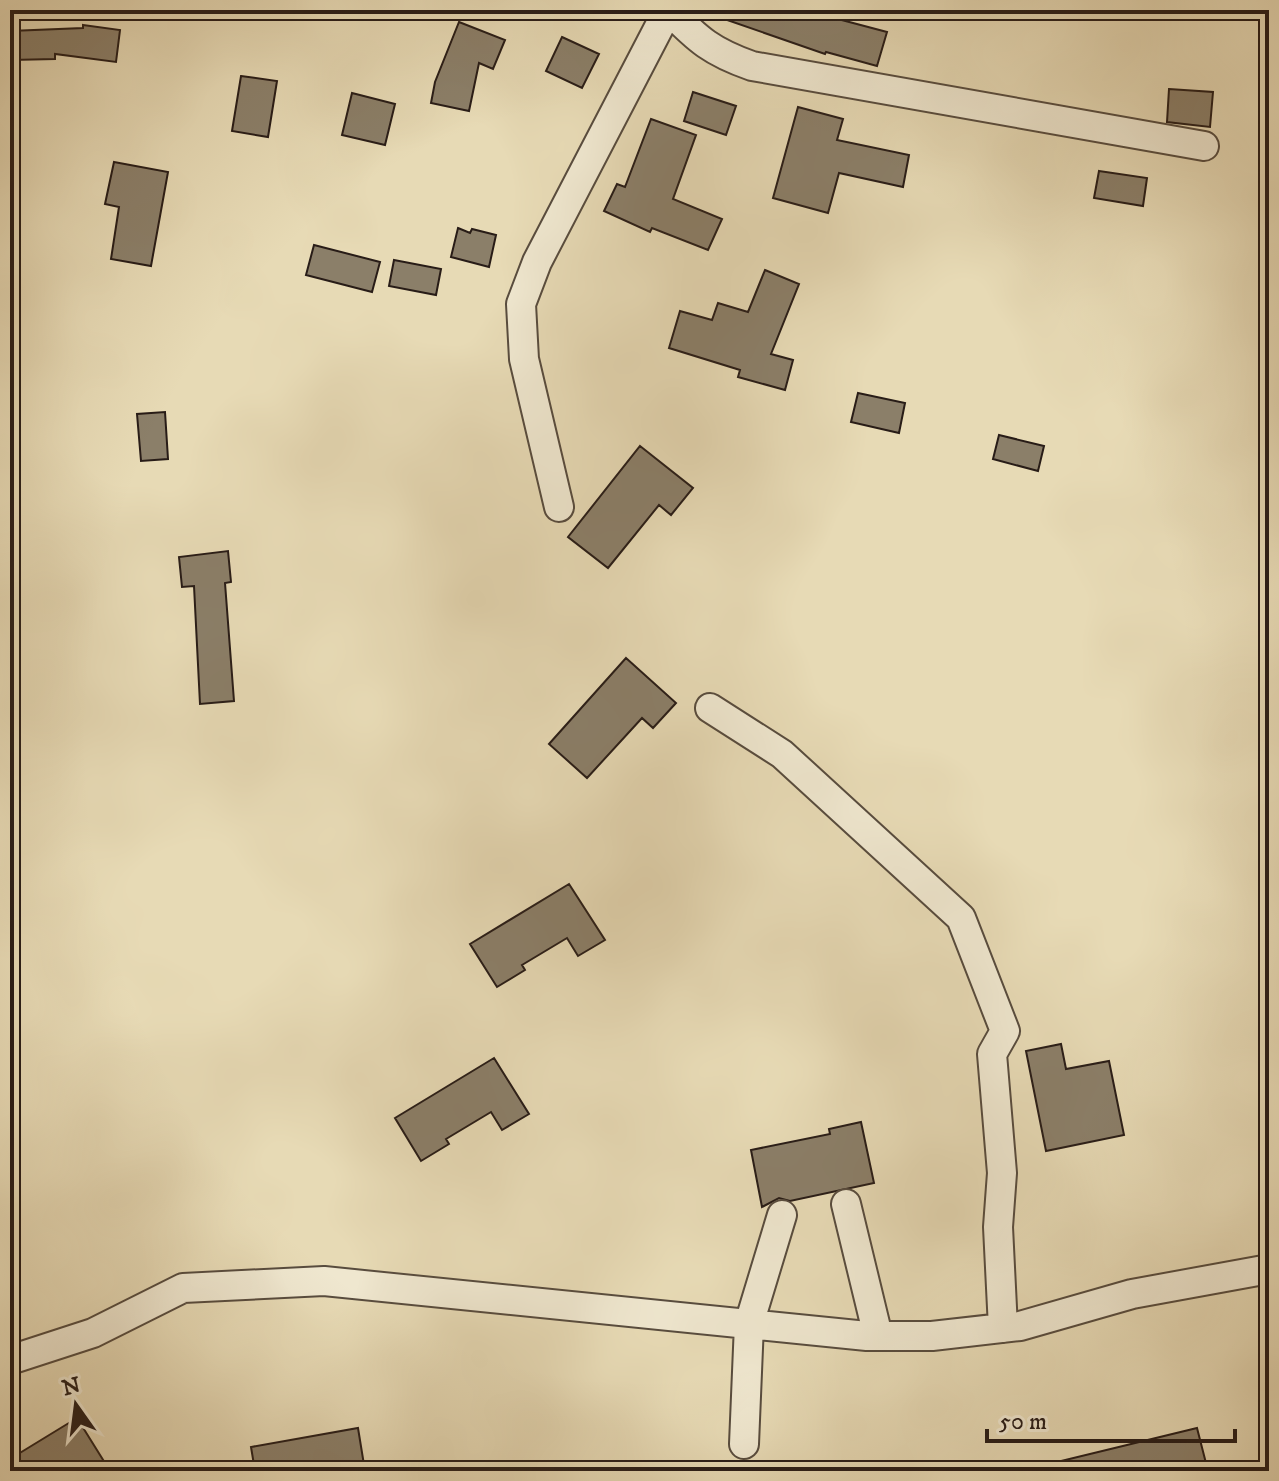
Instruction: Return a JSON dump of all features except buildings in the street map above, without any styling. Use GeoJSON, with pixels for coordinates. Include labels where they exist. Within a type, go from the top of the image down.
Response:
{"type":"FeatureCollection","features":[{"type":"Feature","properties":{"kind":"street"},"geometry":{"type":"LineString","coordinates":[[559,507],[524,359],[521,304],[537,262],[668,10],[697,39],[720,54],[752,66],[1204,146]]}},
{"type":"Feature","properties":{"kind":"street"},"geometry":{"type":"LineString","coordinates":[[710,708],[782,754],[961,918],[1005,1031],[992,1054],[1002,1173],[998,1227],[1003,1328]]}},
{"type":"Feature","properties":{"kind":"street"},"geometry":{"type":"LineString","coordinates":[[846,1204],[878,1336]]}},
{"type":"Feature","properties":{"kind":"street"},"geometry":{"type":"LineString","coordinates":[[744,1444],[749,1324],[782,1215]]}},
{"type":"Feature","properties":{"kind":"street"},"geometry":{"type":"LineString","coordinates":[[10,1360],[93,1333],[183,1288],[324,1281],[878,1336],[932,1336],[1020,1326],[1132,1294],[1269,1269]]}}]}
